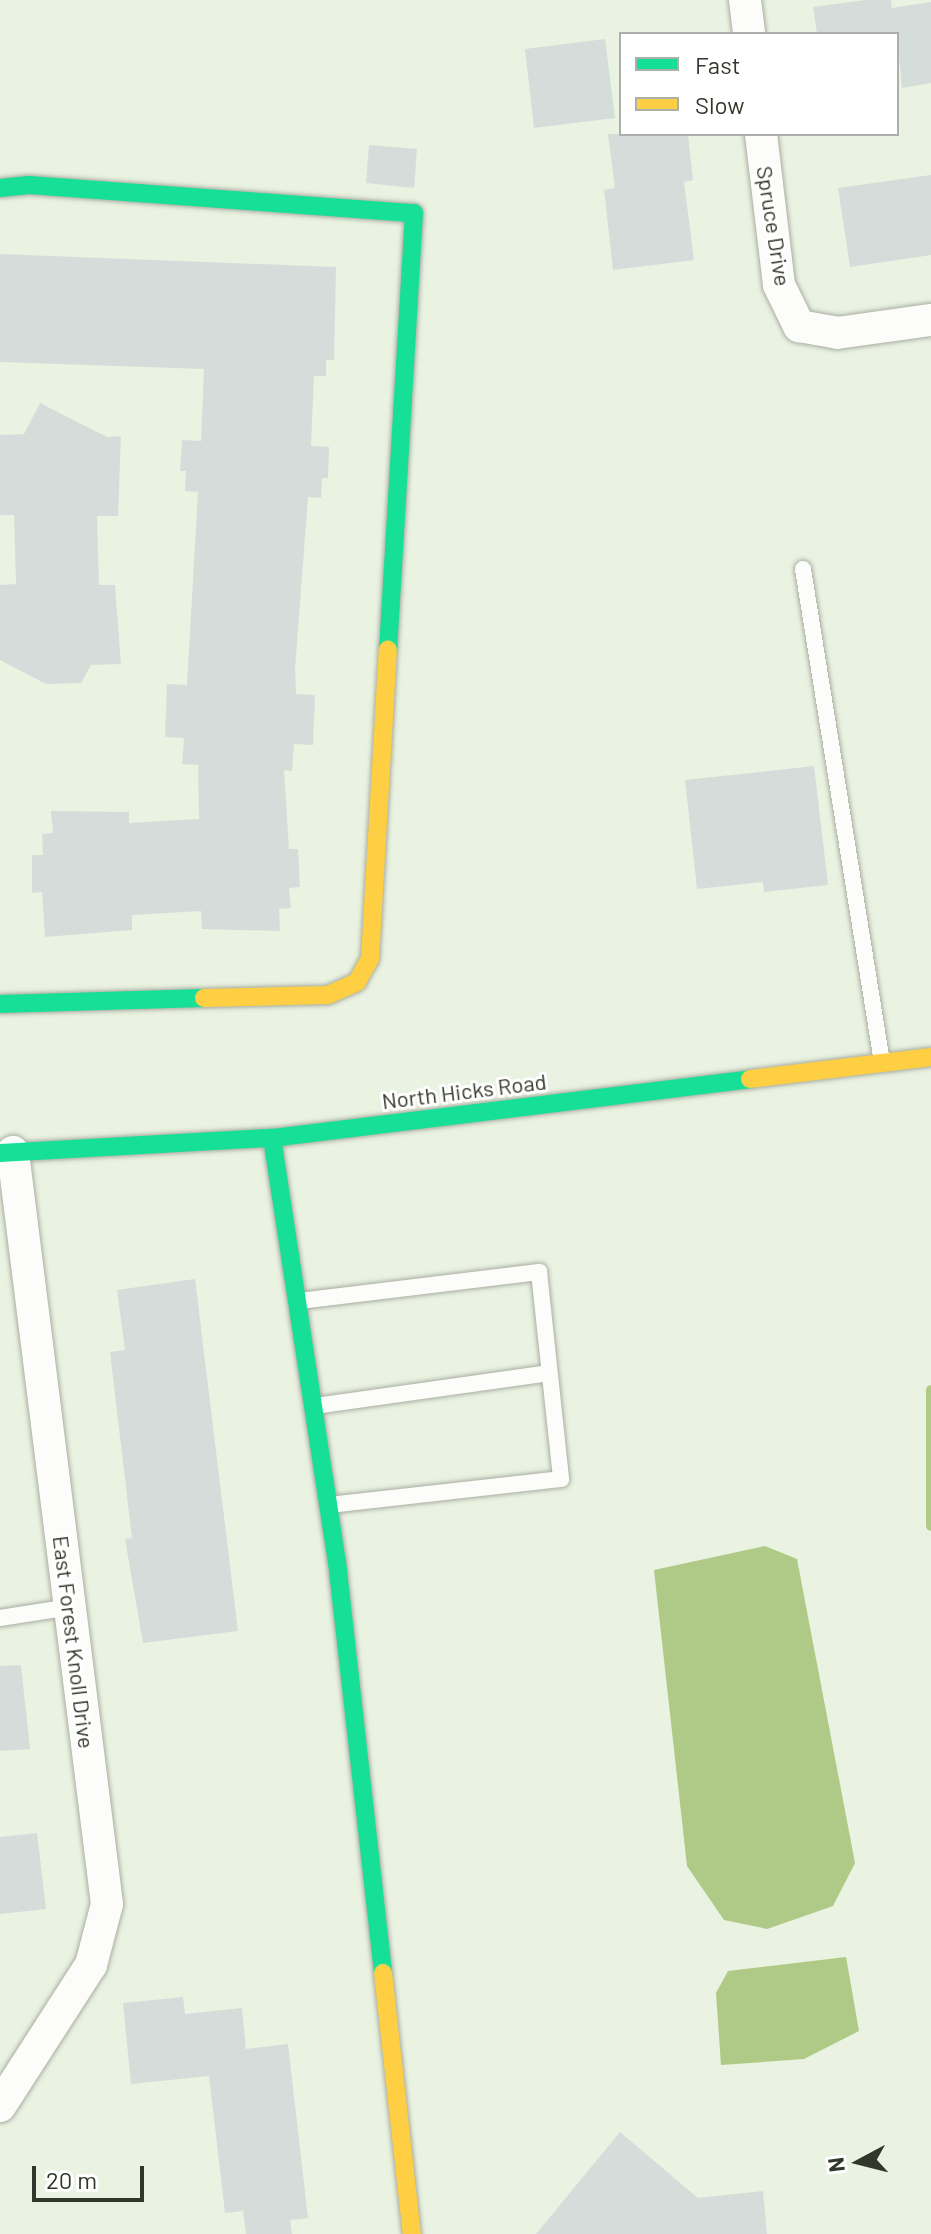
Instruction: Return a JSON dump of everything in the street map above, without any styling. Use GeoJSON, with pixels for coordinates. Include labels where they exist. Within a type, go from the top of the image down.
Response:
{"type":"FeatureCollection","features":[{"type":"Feature","properties":{"kind":"street"},"geometry":{"type":"LineString","coordinates":[[745,0],[749,32]]}},
{"type":"Feature","properties":{"kind":"street","name":"Spruce Drive"},"geometry":{"type":"LineString","coordinates":[[761,136],[779,285],[799,326],[837,333],[931,320]]}},
{"type":"Feature","properties":{"kind":"street"},"geometry":{"type":"LineString","coordinates":[[0,188],[29,185],[414,213],[370,959],[357,982],[328,995],[0,1004]]}},
{"type":"Feature","properties":{"kind":"street","name":"North Hicks Road"},"geometry":{"type":"LineString","coordinates":[[7,1152],[272,1138],[931,1057]]}},
{"type":"Feature","properties":{"kind":"street"},"geometry":{"type":"LineString","coordinates":[[272,1138],[328,1505],[412,2234]]}},
{"type":"Feature","properties":{"kind":"street","name":"East Forest Knoll Drive"},"geometry":{"type":"LineString","coordinates":[[0,2106],[91,1965],[107,1904],[70,1607],[7,1152]]}},
{"type":"Feature","properties":{"kind":"lane"},"geometry":{"type":"LineString","coordinates":[[803,569],[882,1064]]}},
{"type":"Feature","properties":{"kind":"lane"},"geometry":{"type":"LineString","coordinates":[[297,1301],[539,1272],[561,1479],[328,1505]]}},
{"type":"Feature","properties":{"kind":"lane"},"geometry":{"type":"LineString","coordinates":[[313,1406],[549,1373]]}},
{"type":"Feature","properties":{"kind":"lane"},"geometry":{"type":"LineString","coordinates":[[0,1618],[70,1607]]}},
{"type":"Feature","properties":{"kind":"shaded area"},"geometry":{"type":"Polygon","coordinates":[[[765,1546],[797,1559],[855,1863],[833,1906],[767,1929],[724,1920],[687,1866],[654,1570],[765,1546]]]}},
{"type":"Feature","properties":{"kind":"shaded area"},"geometry":{"type":"Polygon","coordinates":[[[846,1957],[859,2031],[804,2059],[721,2065],[716,1993],[728,1971],[846,1957]]]}},
{"type":"Feature","properties":{"kind":"building"},"geometry":{"type":"Polygon","coordinates":[[[865,0],[891,0],[892,8],[931,2],[931,83],[902,88],[899,32],[817,32],[813,7],[865,0]]]}},
{"type":"Feature","properties":{"kind":"building"},"geometry":{"type":"Polygon","coordinates":[[[605,39],[615,118],[534,128],[525,49],[605,39]]]}},
{"type":"Feature","properties":{"kind":"building"},"geometry":{"type":"Polygon","coordinates":[[[608,134],[688,136],[693,180],[684,182],[694,260],[613,270],[604,190],[615,188],[608,134]]]}},
{"type":"Feature","properties":{"kind":"building"},"geometry":{"type":"Polygon","coordinates":[[[369,145],[417,149],[414,188],[366,183],[369,145]]]}},
{"type":"Feature","properties":{"kind":"building"},"geometry":{"type":"Polygon","coordinates":[[[931,175],[931,255],[850,267],[838,188],[931,175]]]}},
{"type":"Feature","properties":{"kind":"building"},"geometry":{"type":"Polygon","coordinates":[[[0,254],[336,267],[334,360],[326,360],[326,376],[314,376],[311,446],[329,447],[328,478],[322,478],[321,498],[308,497],[295,669],[296,694],[315,695],[313,745],[294,744],[292,771],[284,770],[289,849],[298,849],[300,887],[289,888],[291,908],[279,909],[280,931],[202,929],[201,911],[132,915],[132,930],[45,937],[42,892],[32,893],[32,855],[43,855],[42,834],[53,833],[51,811],[129,812],[129,823],[199,819],[198,765],[182,764],[184,738],[165,737],[167,684],[187,685],[198,492],[185,491],[186,471],[180,471],[182,440],[201,441],[204,369],[0,362],[0,254]]]}},
{"type":"Feature","properties":{"kind":"building"},"geometry":{"type":"Polygon","coordinates":[[[40,403],[107,437],[121,436],[118,516],[97,516],[99,585],[115,585],[121,664],[91,665],[81,683],[46,684],[0,660],[0,585],[16,584],[14,515],[0,515],[0,435],[24,434],[40,403]]]}},
{"type":"Feature","properties":{"kind":"building"},"geometry":{"type":"Polygon","coordinates":[[[814,766],[828,885],[764,892],[763,882],[697,889],[685,780],[814,766]]]}},
{"type":"Feature","properties":{"kind":"building"},"geometry":{"type":"Polygon","coordinates":[[[195,1279],[238,1631],[143,1643],[125,1539],[132,1538],[110,1352],[125,1350],[117,1290],[195,1279]]]}},
{"type":"Feature","properties":{"kind":"building"},"geometry":{"type":"Polygon","coordinates":[[[21,1665],[30,1749],[0,1751],[0,1666],[21,1665]]]}},
{"type":"Feature","properties":{"kind":"building"},"geometry":{"type":"Polygon","coordinates":[[[37,1833],[46,1909],[0,1914],[0,1837],[37,1833]]]}},
{"type":"Feature","properties":{"kind":"building"},"geometry":{"type":"Polygon","coordinates":[[[183,1997],[185,2014],[242,2008],[246,2049],[288,2044],[308,2218],[290,2220],[292,2234],[246,2234],[243,2211],[225,2213],[209,2076],[131,2084],[123,2003],[183,1997]]]}},
{"type":"Feature","properties":{"kind":"building"},"geometry":{"type":"Polygon","coordinates":[[[620,2132],[698,2198],[763,2191],[767,2234],[536,2234],[620,2132]]]}},
{"type":"Feature","properties":{"kind":"waterway"},"geometry":{"type":"LineString","coordinates":[[931,1390],[931,1525]]}},
{"type":"Feature","properties":{"kind":"traffic: fast"},"geometry":{"type":"LineString","coordinates":[[0,188],[29,185],[414,213],[388,650]]}},
{"type":"Feature","properties":{"kind":"traffic: fast"},"geometry":{"type":"LineString","coordinates":[[0,1004],[204,998]]}},
{"type":"Feature","properties":{"kind":"traffic: fast"},"geometry":{"type":"LineString","coordinates":[[0,1153],[272,1138],[750,1079]]}},
{"type":"Feature","properties":{"kind":"traffic: fast"},"geometry":{"type":"LineString","coordinates":[[272,1138],[337,1562],[383,1973]]}},
{"type":"Feature","properties":{"kind":"traffic: slow"},"geometry":{"type":"LineString","coordinates":[[204,998],[328,995],[357,982],[370,959],[388,650]]}},
{"type":"Feature","properties":{"kind":"traffic: slow"},"geometry":{"type":"LineString","coordinates":[[750,1079],[931,1057]]}},
{"type":"Feature","properties":{"kind":"traffic: slow"},"geometry":{"type":"LineString","coordinates":[[383,1973],[412,2234]]}}]}
